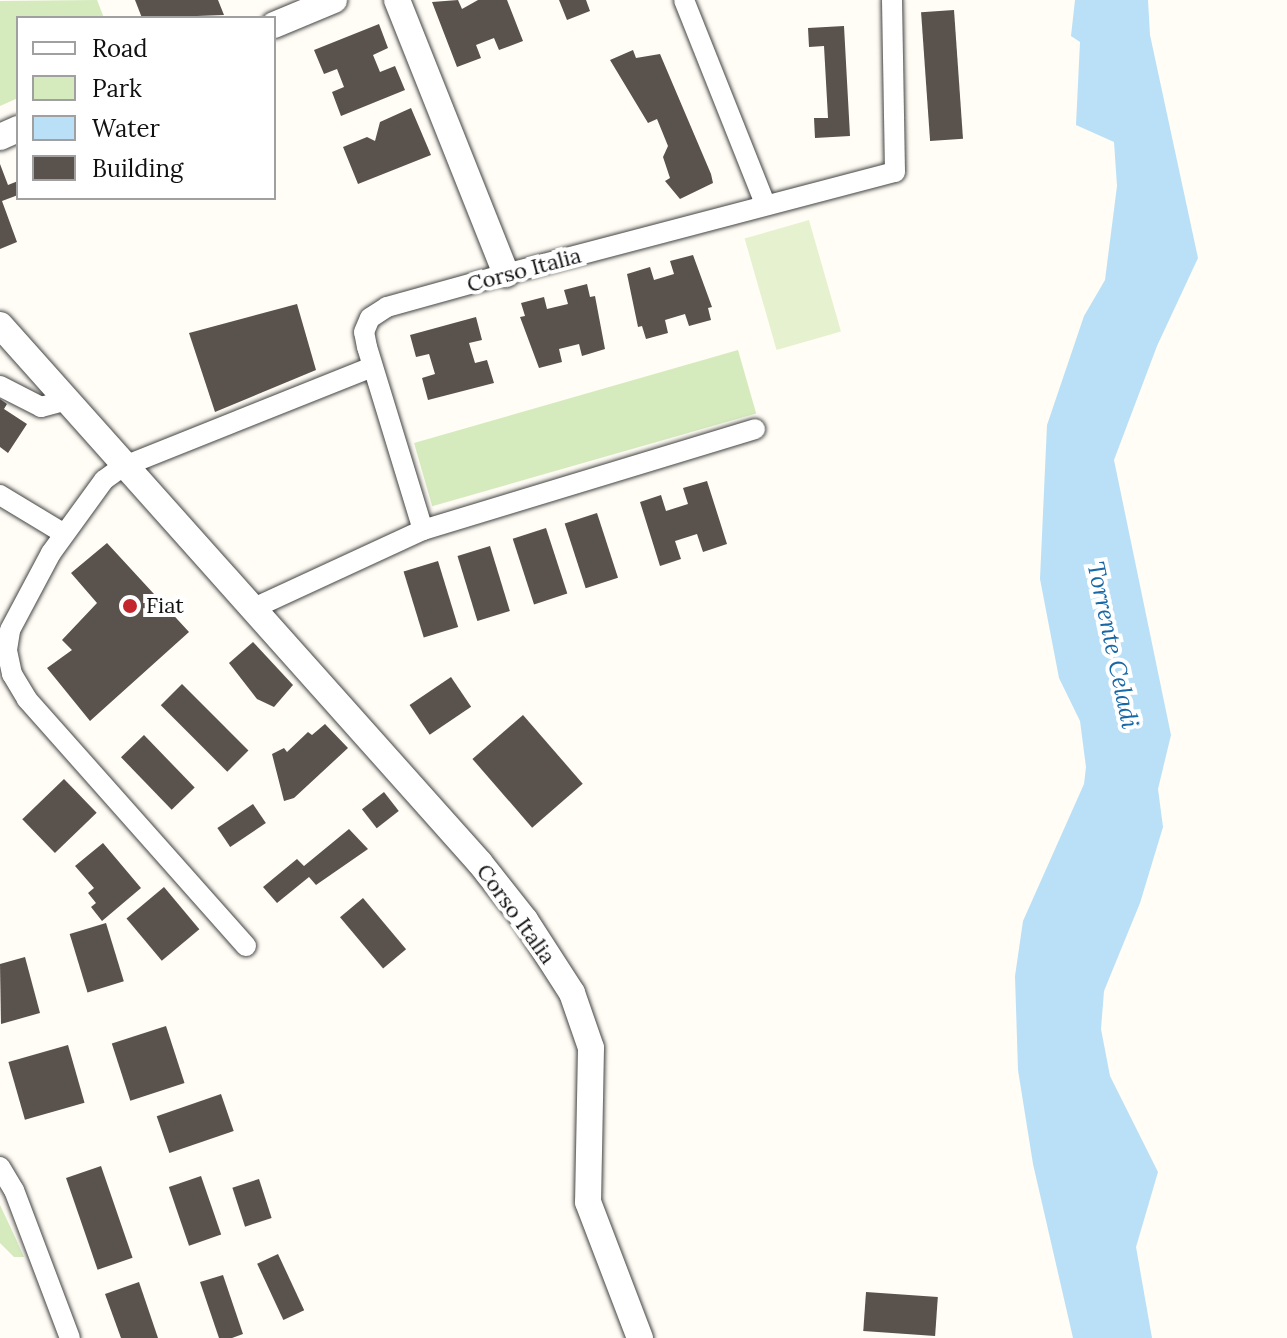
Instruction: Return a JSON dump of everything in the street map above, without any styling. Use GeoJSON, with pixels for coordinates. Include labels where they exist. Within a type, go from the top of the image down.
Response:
{"type":"FeatureCollection","features":[{"type":"Feature","properties":{"kind":"street"},"geometry":{"type":"LineString","coordinates":[[276,24],[334,0]]}},
{"type":"Feature","properties":{"kind":"street"},"geometry":{"type":"LineString","coordinates":[[397,0],[506,274]]}},
{"type":"Feature","properties":{"kind":"street"},"geometry":{"type":"LineString","coordinates":[[684,0],[765,204]]}},
{"type":"Feature","properties":{"kind":"street","name":"Corso Italia"},"geometry":{"type":"LineString","coordinates":[[423,530],[364,332],[378,311],[765,204],[895,172],[892,0]]}},
{"type":"Feature","properties":{"kind":"street","name":"Corso Italia"},"geometry":{"type":"LineString","coordinates":[[0,325],[122,467],[480,863],[525,920],[572,993],[591,1048],[588,1202],[640,1338]]}},
{"type":"Feature","properties":{"kind":"street"},"geometry":{"type":"LineString","coordinates":[[246,946],[27,699],[12,674],[7,650],[10,630],[63,533],[104,480],[122,467],[372,367]]}},
{"type":"Feature","properties":{"kind":"street"},"geometry":{"type":"LineString","coordinates":[[0,386],[41,407],[67,400]]}},
{"type":"Feature","properties":{"kind":"street"},"geometry":{"type":"LineString","coordinates":[[252,609],[423,530],[755,429]]}},
{"type":"Feature","properties":{"kind":"street"},"geometry":{"type":"LineString","coordinates":[[0,495],[63,533]]}},
{"type":"Feature","properties":{"kind":"street"},"geometry":{"type":"LineString","coordinates":[[0,1167],[14,1190],[70,1338]]}},
{"type":"Feature","properties":{"kind":"green space"},"geometry":{"type":"Polygon","coordinates":[[[97,0],[103,16],[16,16],[16,99],[0,106],[0,1],[97,0]]]}},
{"type":"Feature","properties":{"kind":"green space"},"geometry":{"type":"Polygon","coordinates":[[[809,220],[841,332],[777,350],[745,238],[809,220]]]}},
{"type":"Feature","properties":{"kind":"green space"},"geometry":{"type":"Polygon","coordinates":[[[738,350],[756,413],[432,506],[414,443],[738,350]]]}},
{"type":"Feature","properties":{"kind":"green space"},"geometry":{"type":"Polygon","coordinates":[[[0,1205],[24,1257],[14,1257],[0,1243],[0,1205]]]}},
{"type":"Feature","properties":{"kind":"water","name":"Torrente Celadi"},"geometry":{"type":"Polygon","coordinates":[[[1075,0],[1148,0],[1150,35],[1198,258],[1157,346],[1114,460],[1171,735],[1158,789],[1163,827],[1140,903],[1104,991],[1101,1029],[1110,1076],[1158,1172],[1136,1247],[1152,1338],[1073,1338],[1033,1164],[1018,1070],[1015,976],[1023,921],[1084,784],[1086,767],[1080,721],[1059,678],[1040,579],[1047,425],[1084,316],[1105,280],[1117,186],[1114,142],[1076,125],[1080,42],[1071,36],[1075,0]]]}},
{"type":"Feature","properties":{"kind":"building"},"geometry":{"type":"Polygon","coordinates":[[[135,0],[218,0],[224,15],[197,16],[141,16],[135,0]]]}},
{"type":"Feature","properties":{"kind":"building"},"geometry":{"type":"Polygon","coordinates":[[[458,0],[462,9],[478,0],[507,0],[523,41],[499,50],[494,38],[476,45],[481,58],[457,67],[432,2],[458,0]]]}},
{"type":"Feature","properties":{"kind":"building"},"geometry":{"type":"Polygon","coordinates":[[[559,0],[586,0],[590,11],[567,20],[559,0]]]}},
{"type":"Feature","properties":{"kind":"building"},"geometry":{"type":"Polygon","coordinates":[[[954,10],[963,139],[930,141],[921,12],[954,10]]]}},
{"type":"Feature","properties":{"kind":"building"},"geometry":{"type":"Polygon","coordinates":[[[379,24],[388,48],[373,55],[380,72],[395,66],[405,90],[341,116],[332,92],[344,87],[337,69],[324,74],[314,50],[379,24]]]}},
{"type":"Feature","properties":{"kind":"building"},"geometry":{"type":"Polygon","coordinates":[[[844,26],[850,136],[815,138],[814,118],[828,118],[824,46],[809,47],[808,28],[844,26]]]}},
{"type":"Feature","properties":{"kind":"building"},"geometry":{"type":"Polygon","coordinates":[[[633,50],[636,58],[660,54],[711,174],[713,183],[680,199],[665,181],[670,178],[663,157],[668,146],[657,119],[648,123],[610,60],[633,50]]]}},
{"type":"Feature","properties":{"kind":"building"},"geometry":{"type":"Polygon","coordinates":[[[411,108],[431,155],[358,184],[343,147],[367,137],[375,141],[380,122],[411,108]]]}},
{"type":"Feature","properties":{"kind":"building"},"geometry":{"type":"Polygon","coordinates":[[[0,164],[8,185],[16,182],[16,196],[2,201],[17,242],[0,249],[0,164]]]}},
{"type":"Feature","properties":{"kind":"building"},"geometry":{"type":"Polygon","coordinates":[[[693,255],[712,307],[708,308],[711,320],[689,326],[685,314],[665,320],[668,333],[646,339],[642,326],[638,327],[627,274],[650,267],[654,280],[674,274],[670,261],[693,255]]]}},
{"type":"Feature","properties":{"kind":"building"},"geometry":{"type":"Polygon","coordinates":[[[587,284],[590,297],[595,296],[605,349],[582,356],[579,344],[559,349],[562,362],[539,368],[520,317],[525,316],[521,303],[544,297],[547,309],[568,304],[564,290],[587,284]]]}},
{"type":"Feature","properties":{"kind":"building"},"geometry":{"type":"Polygon","coordinates":[[[297,304],[316,370],[215,412],[189,333],[297,304]]]}},
{"type":"Feature","properties":{"kind":"building"},"geometry":{"type":"Polygon","coordinates":[[[476,317],[482,340],[469,343],[475,363],[487,360],[494,383],[428,400],[422,378],[435,374],[429,354],[416,357],[410,335],[476,317]]]}},
{"type":"Feature","properties":{"kind":"building"},"geometry":{"type":"Polygon","coordinates":[[[0,399],[7,404],[4,409],[27,424],[8,453],[0,447],[0,399]]]}},
{"type":"Feature","properties":{"kind":"building"},"geometry":{"type":"Polygon","coordinates":[[[707,481],[727,544],[703,552],[697,534],[675,541],[681,559],[660,566],[640,502],[661,495],[666,511],[688,504],[683,488],[707,481]]]}},
{"type":"Feature","properties":{"kind":"building"},"geometry":{"type":"Polygon","coordinates":[[[597,513],[618,578],[586,588],[565,524],[597,513]]]}},
{"type":"Feature","properties":{"kind":"building"},"geometry":{"type":"Polygon","coordinates":[[[546,528],[567,594],[534,604],[513,539],[546,528]]]}},
{"type":"Feature","properties":{"kind":"building"},"geometry":{"type":"Polygon","coordinates":[[[107,543],[189,632],[90,721],[47,668],[72,650],[62,640],[97,603],[71,573],[107,543]]]}},
{"type":"Feature","properties":{"kind":"building"},"geometry":{"type":"Polygon","coordinates":[[[490,546],[510,611],[477,621],[457,556],[490,546]]]}},
{"type":"Feature","properties":{"kind":"building"},"geometry":{"type":"Polygon","coordinates":[[[438,561],[458,627],[424,638],[404,572],[438,561]]]}},
{"type":"Feature","properties":{"kind":"building"},"geometry":{"type":"Polygon","coordinates":[[[253,642],[293,685],[274,707],[257,699],[229,663],[253,642]]]}},
{"type":"Feature","properties":{"kind":"building"},"geometry":{"type":"Polygon","coordinates":[[[451,677],[471,707],[430,735],[410,705],[451,677]]]}},
{"type":"Feature","properties":{"kind":"building"},"geometry":{"type":"Polygon","coordinates":[[[182,684],[248,750],[227,772],[161,705],[182,684]]]}},
{"type":"Feature","properties":{"kind":"building"},"geometry":{"type":"Polygon","coordinates":[[[523,715],[583,784],[532,828],[472,759],[523,715]]]}},
{"type":"Feature","properties":{"kind":"building"},"geometry":{"type":"Polygon","coordinates":[[[325,724],[348,748],[294,798],[284,801],[272,754],[284,748],[287,752],[308,732],[312,735],[325,724]]]}},
{"type":"Feature","properties":{"kind":"building"},"geometry":{"type":"Polygon","coordinates":[[[144,735],[195,788],[172,810],[121,757],[144,735]]]}},
{"type":"Feature","properties":{"kind":"building"},"geometry":{"type":"Polygon","coordinates":[[[64,779],[97,813],[55,853],[22,819],[64,779]]]}},
{"type":"Feature","properties":{"kind":"building"},"geometry":{"type":"Polygon","coordinates":[[[384,792],[399,811],[377,828],[362,809],[384,792]]]}},
{"type":"Feature","properties":{"kind":"building"},"geometry":{"type":"Polygon","coordinates":[[[253,804],[266,823],[230,847],[217,828],[253,804]]]}},
{"type":"Feature","properties":{"kind":"building"},"geometry":{"type":"Polygon","coordinates":[[[349,829],[368,849],[316,885],[309,877],[277,903],[263,887],[297,859],[304,866],[349,829]]]}},
{"type":"Feature","properties":{"kind":"building"},"geometry":{"type":"Polygon","coordinates":[[[103,843],[141,888],[102,921],[91,907],[96,903],[88,893],[94,888],[75,866],[103,843]]]}},
{"type":"Feature","properties":{"kind":"building"},"geometry":{"type":"Polygon","coordinates":[[[164,887],[199,929],[162,961],[126,918],[164,887]]]}},
{"type":"Feature","properties":{"kind":"building"},"geometry":{"type":"Polygon","coordinates":[[[363,898],[406,949],[383,969],[340,917],[363,898]]]}},
{"type":"Feature","properties":{"kind":"building"},"geometry":{"type":"Polygon","coordinates":[[[106,923],[124,981],[87,992],[70,934],[106,923]]]}},
{"type":"Feature","properties":{"kind":"building"},"geometry":{"type":"Polygon","coordinates":[[[25,957],[40,1013],[1,1024],[0,964],[25,957]]]}},
{"type":"Feature","properties":{"kind":"building"},"geometry":{"type":"Polygon","coordinates":[[[166,1026],[185,1083],[130,1101],[112,1044],[166,1026]]]}},
{"type":"Feature","properties":{"kind":"building"},"geometry":{"type":"Polygon","coordinates":[[[68,1045],[85,1103],[25,1120],[8,1062],[68,1045]]]}},
{"type":"Feature","properties":{"kind":"building"},"geometry":{"type":"Polygon","coordinates":[[[221,1094],[234,1131],[169,1153],[157,1116],[221,1094]]]}},
{"type":"Feature","properties":{"kind":"building"},"geometry":{"type":"Polygon","coordinates":[[[101,1166],[133,1258],[98,1270],[66,1178],[101,1166]]]}},
{"type":"Feature","properties":{"kind":"building"},"geometry":{"type":"Polygon","coordinates":[[[201,1176],[221,1235],[189,1246],[169,1187],[201,1176]]]}},
{"type":"Feature","properties":{"kind":"building"},"geometry":{"type":"Polygon","coordinates":[[[259,1179],[272,1218],[245,1227],[232,1188],[259,1179]]]}},
{"type":"Feature","properties":{"kind":"building"},"geometry":{"type":"Polygon","coordinates":[[[278,1254],[304,1310],[283,1320],[257,1264],[278,1254]]]}},
{"type":"Feature","properties":{"kind":"building"},"geometry":{"type":"Polygon","coordinates":[[[223,1275],[243,1334],[232,1338],[219,1338],[200,1282],[223,1275]]]}},
{"type":"Feature","properties":{"kind":"building"},"geometry":{"type":"Polygon","coordinates":[[[139,1282],[158,1338],[121,1338],[105,1294],[139,1282]]]}},
{"type":"Feature","properties":{"kind":"building"},"geometry":{"type":"Polygon","coordinates":[[[866,1292],[938,1297],[935,1336],[863,1331],[866,1292]]]}},
{"type":"Feature","properties":{"kind":"place","name":"Fiat"},"geometry":{"type":"Point","coordinates":[130,606]}}]}
